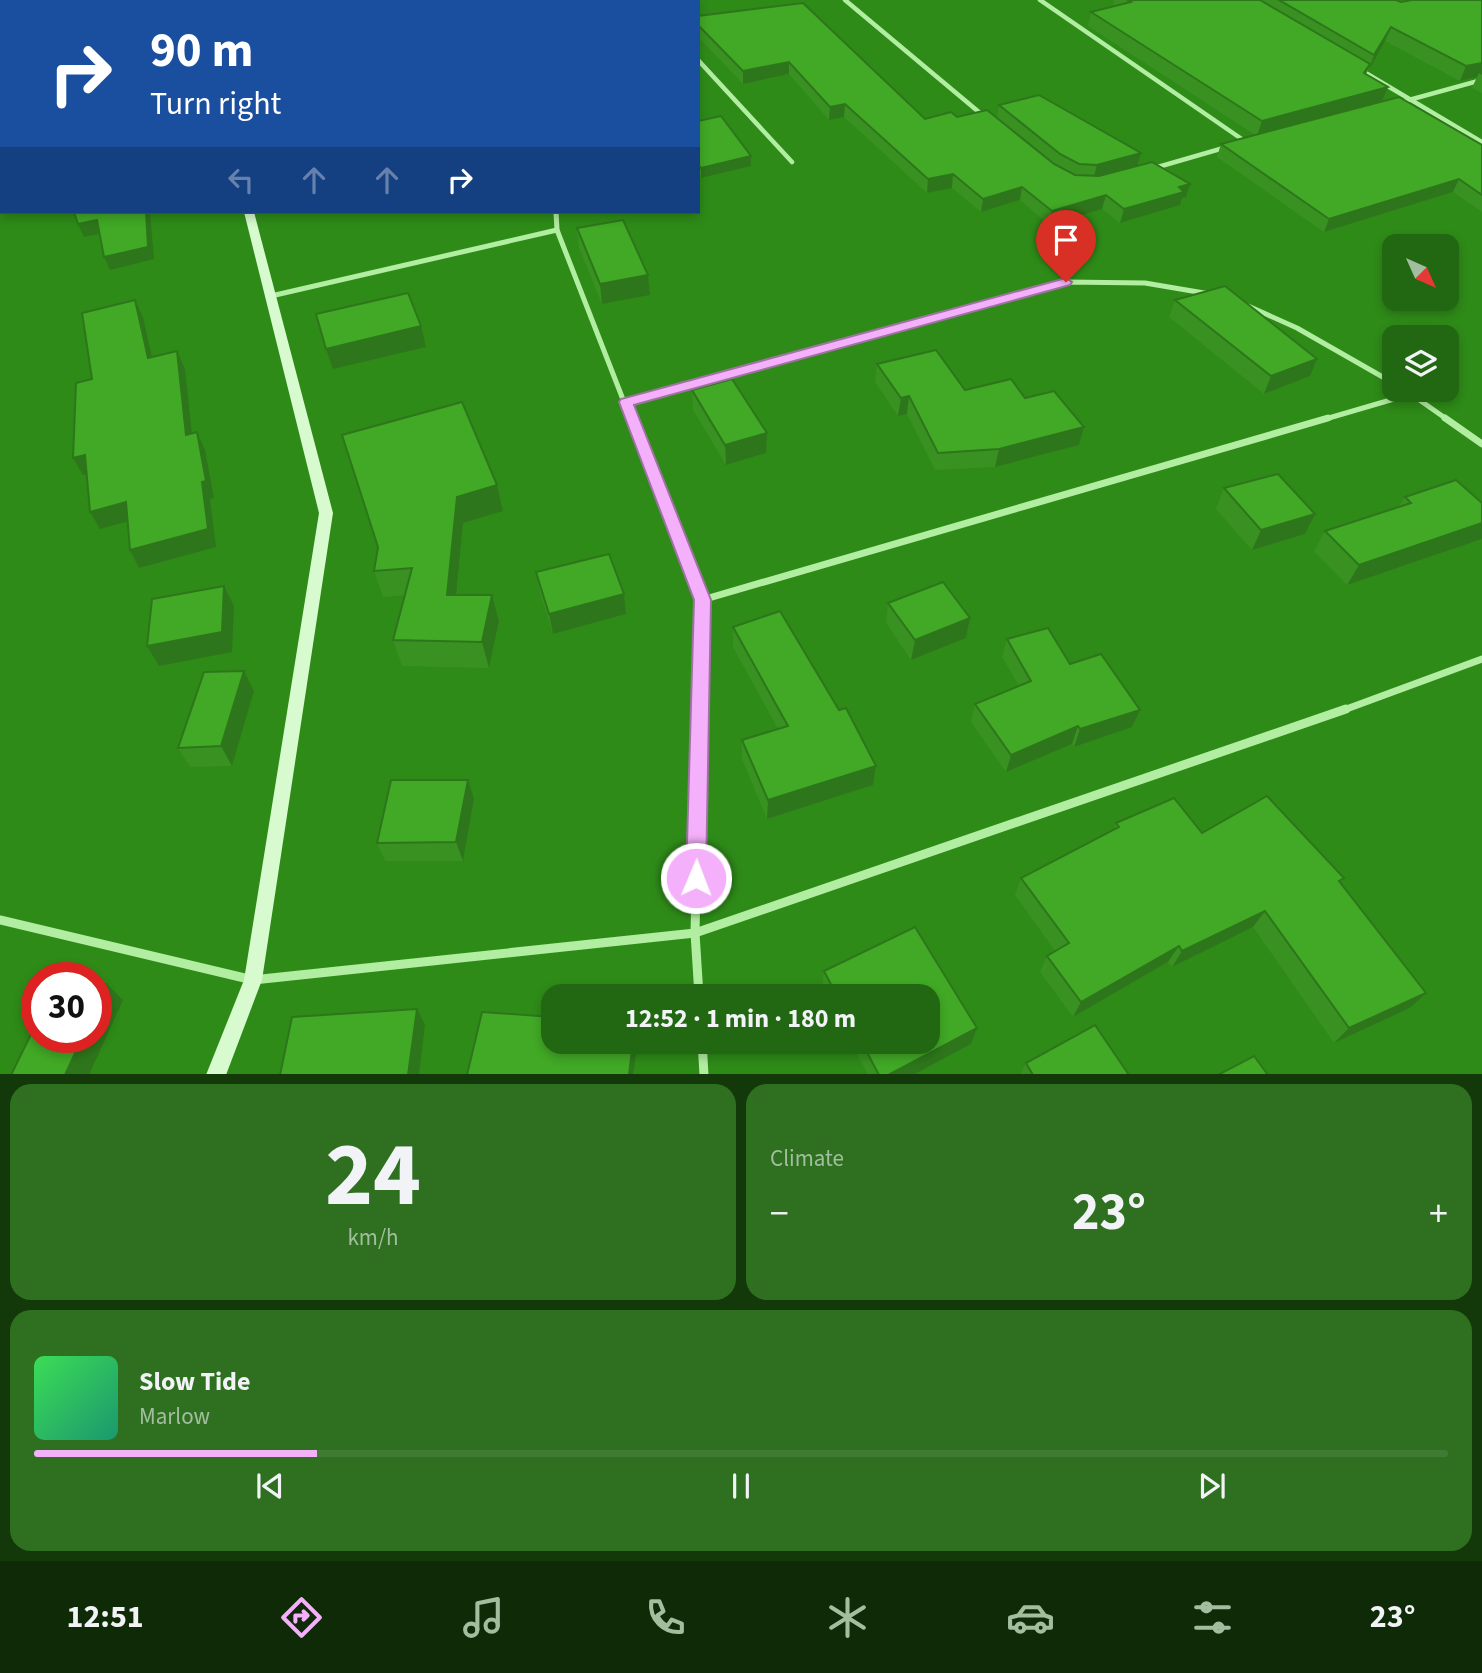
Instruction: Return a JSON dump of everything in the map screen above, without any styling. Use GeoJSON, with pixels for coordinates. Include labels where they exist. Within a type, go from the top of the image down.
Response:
{"type":"FeatureCollection","features":[{"type":"Feature","properties":{"kind":"main road"},"geometry":{"type":"LineString","coordinates":[[216,1074],[253,980],[326,513],[250,214]]}},
{"type":"Feature","properties":{"kind":"street"},"geometry":{"type":"LineString","coordinates":[[845,0],[991,122]]}},
{"type":"Feature","properties":{"kind":"street"},"geometry":{"type":"LineString","coordinates":[[1040,0],[1246,142]]}},
{"type":"Feature","properties":{"kind":"street"},"geometry":{"type":"LineString","coordinates":[[700,62],[792,162]]}},
{"type":"Feature","properties":{"kind":"street"},"geometry":{"type":"LineString","coordinates":[[1354,67],[1482,142]]}},
{"type":"Feature","properties":{"kind":"street"},"geometry":{"type":"LineString","coordinates":[[1385,106],[1482,80]]}},
{"type":"Feature","properties":{"kind":"street"},"geometry":{"type":"LineString","coordinates":[[1144,171],[1258,139]]}},
{"type":"Feature","properties":{"kind":"street"},"geometry":{"type":"LineString","coordinates":[[556,214],[557,230],[702,600],[695,933],[698,984]]}},
{"type":"Feature","properties":{"kind":"street"},"geometry":{"type":"LineString","coordinates":[[271,296],[557,230]]}},
{"type":"Feature","properties":{"kind":"street"},"geometry":{"type":"LineString","coordinates":[[626,402],[1066,282],[1144,283],[1225,296]]}},
{"type":"Feature","properties":{"kind":"street"},"geometry":{"type":"LineString","coordinates":[[1237,301],[1297,328],[1382,377]]}},
{"type":"Feature","properties":{"kind":"street"},"geometry":{"type":"LineString","coordinates":[[702,600],[1382,400]]}},
{"type":"Feature","properties":{"kind":"street"},"geometry":{"type":"LineString","coordinates":[[1422,402],[1482,444]]}},
{"type":"Feature","properties":{"kind":"street"},"geometry":{"type":"LineString","coordinates":[[0,919],[253,980],[695,933],[1257,742],[1482,659]]}},
{"type":"Feature","properties":{"kind":"street"},"geometry":{"type":"LineString","coordinates":[[703,1054],[704,1074]]}},
{"type":"Feature","properties":{"kind":"building"},"geometry":{"type":"Polygon","coordinates":[[[1127,0],[1260,0],[1370,64],[1364,73],[1388,87],[1262,121],[1091,12],[1131,2],[1127,0]]]}},
{"type":"Feature","properties":{"kind":"building"},"geometry":{"type":"Polygon","coordinates":[[[1279,0],[1482,0],[1482,63],[1466,66],[1391,27],[1374,55],[1279,0]]]}},
{"type":"Feature","properties":{"kind":"building"},"geometry":{"type":"Polygon","coordinates":[[[803,3],[925,119],[951,112],[957,117],[987,110],[1054,164],[1075,175],[1099,176],[1152,162],[1190,184],[1179,187],[1184,192],[1124,209],[1106,195],[1052,211],[1022,187],[983,199],[953,174],[928,179],[845,104],[830,107],[789,62],[743,71],[700,27],[700,16],[803,3]]]}},
{"type":"Feature","properties":{"kind":"building"},"geometry":{"type":"Polygon","coordinates":[[[1039,95],[1141,153],[1097,165],[1079,164],[1060,154],[999,105],[1039,95]]]}},
{"type":"Feature","properties":{"kind":"building"},"geometry":{"type":"Polygon","coordinates":[[[1399,97],[1482,145],[1482,195],[1459,179],[1329,219],[1221,144],[1399,97]]]}},
{"type":"Feature","properties":{"kind":"building"},"geometry":{"type":"Polygon","coordinates":[[[721,116],[751,156],[701,168],[700,121],[721,116]]]}},
{"type":"Feature","properties":{"kind":"building"},"geometry":{"type":"Polygon","coordinates":[[[75,214],[146,214],[148,247],[104,257],[97,220],[78,224],[75,214]]]}},
{"type":"Feature","properties":{"kind":"building"},"geometry":{"type":"Polygon","coordinates":[[[623,220],[648,275],[600,284],[577,228],[623,220]]]}},
{"type":"Feature","properties":{"kind":"building"},"geometry":{"type":"Polygon","coordinates":[[[1225,286],[1317,359],[1271,376],[1175,300],[1225,286]]]}},
{"type":"Feature","properties":{"kind":"building"},"geometry":{"type":"Polygon","coordinates":[[[408,293],[421,326],[326,349],[316,314],[408,293]]]}},
{"type":"Feature","properties":{"kind":"building"},"geometry":{"type":"Polygon","coordinates":[[[135,300],[148,358],[177,351],[186,435],[197,432],[206,481],[202,482],[208,529],[130,550],[126,502],[90,512],[85,455],[73,458],[76,383],[92,379],[82,313],[135,300]]]}},
{"type":"Feature","properties":{"kind":"building"},"geometry":{"type":"Polygon","coordinates":[[[936,350],[965,390],[1011,379],[1025,398],[1054,391],[1084,427],[999,449],[938,453],[909,396],[901,398],[877,364],[936,350]]]}},
{"type":"Feature","properties":{"kind":"building"},"geometry":{"type":"Polygon","coordinates":[[[732,379],[767,433],[725,445],[692,390],[732,379]]]}},
{"type":"Feature","properties":{"kind":"building"},"geometry":{"type":"Polygon","coordinates":[[[462,402],[497,485],[457,497],[447,595],[492,595],[482,642],[393,640],[412,568],[374,571],[378,547],[342,435],[462,402]]]}},
{"type":"Feature","properties":{"kind":"building"},"geometry":{"type":"Polygon","coordinates":[[[1278,474],[1315,514],[1261,530],[1224,488],[1278,474]]]}},
{"type":"Feature","properties":{"kind":"building"},"geometry":{"type":"Polygon","coordinates":[[[1456,480],[1482,503],[1482,523],[1359,565],[1325,531],[1411,503],[1405,497],[1456,480]]]}},
{"type":"Feature","properties":{"kind":"building"},"geometry":{"type":"Polygon","coordinates":[[[609,554],[624,594],[549,614],[536,572],[609,554]]]}},
{"type":"Feature","properties":{"kind":"building"},"geometry":{"type":"Polygon","coordinates":[[[943,582],[970,618],[915,640],[888,603],[943,582]]]}},
{"type":"Feature","properties":{"kind":"building"},"geometry":{"type":"Polygon","coordinates":[[[224,586],[222,632],[147,646],[152,599],[224,586]]]}},
{"type":"Feature","properties":{"kind":"building"},"geometry":{"type":"Polygon","coordinates":[[[780,611],[839,710],[846,708],[876,766],[768,800],[742,740],[788,726],[733,627],[780,611]]]}},
{"type":"Feature","properties":{"kind":"building"},"geometry":{"type":"Polygon","coordinates":[[[1048,628],[1070,664],[1101,654],[1140,710],[1080,729],[1078,726],[1011,755],[975,704],[1031,681],[1007,639],[1048,628]]]}},
{"type":"Feature","properties":{"kind":"building"},"geometry":{"type":"Polygon","coordinates":[[[244,671],[221,746],[178,748],[204,672],[244,671]]]}},
{"type":"Feature","properties":{"kind":"building"},"geometry":{"type":"Polygon","coordinates":[[[391,780],[468,780],[456,842],[377,843],[391,780]]]}},
{"type":"Feature","properties":{"kind":"building"},"geometry":{"type":"Polygon","coordinates":[[[1267,796],[1344,878],[1339,881],[1426,993],[1349,1028],[1265,911],[1182,951],[1179,946],[1081,1002],[1047,956],[1069,943],[1021,878],[1119,827],[1116,823],[1174,798],[1202,833],[1267,796]]]}},
{"type":"Feature","properties":{"kind":"building"},"geometry":{"type":"Polygon","coordinates":[[[915,927],[977,1028],[940,1048],[940,984],[831,984],[824,971],[915,927]]]}},
{"type":"Feature","properties":{"kind":"building"},"geometry":{"type":"Polygon","coordinates":[[[417,1009],[408,1074],[280,1074],[292,1017],[417,1009]]]}},
{"type":"Feature","properties":{"kind":"building"},"geometry":{"type":"Polygon","coordinates":[[[482,1012],[541,1016],[541,1054],[631,1054],[629,1074],[467,1074],[482,1012]]]}},
{"type":"Feature","properties":{"kind":"building"},"geometry":{"type":"Polygon","coordinates":[[[1095,1025],[1128,1074],[1032,1074],[1026,1063],[1095,1025]]]}},
{"type":"Feature","properties":{"kind":"building"},"geometry":{"type":"Polygon","coordinates":[[[22,1053],[75,1053],[65,1074],[11,1074],[22,1053]]]}},
{"type":"Feature","properties":{"kind":"building"},"geometry":{"type":"Polygon","coordinates":[[[868,1054],[928,1054],[890,1074],[878,1074],[868,1054]]]}},
{"type":"Feature","properties":{"kind":"building"},"geometry":{"type":"Polygon","coordinates":[[[1254,1056],[1267,1074],[1220,1074],[1254,1056]]]}},
{"type":"Feature","properties":{"kind":"route"},"geometry":{"type":"LineString","coordinates":[[696,878],[702,600],[626,402],[1066,282]]}}]}
